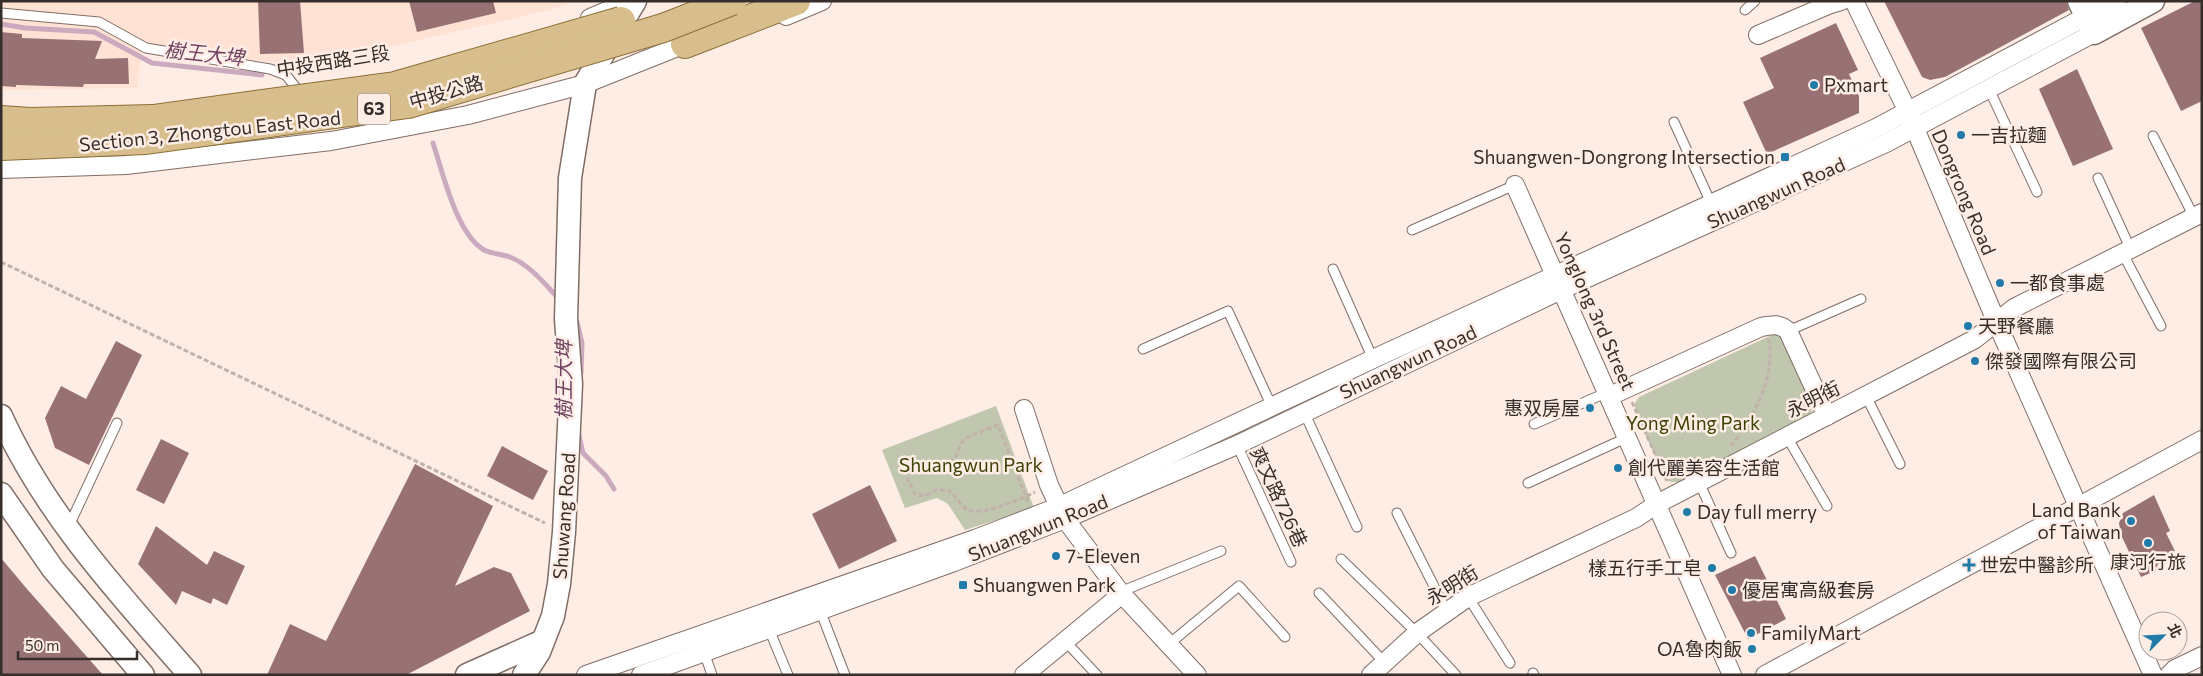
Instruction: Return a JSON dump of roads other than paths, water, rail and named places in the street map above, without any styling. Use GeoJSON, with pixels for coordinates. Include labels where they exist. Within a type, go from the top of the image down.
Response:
{"type":"FeatureCollection","features":[{"type":"Feature","properties":{"kind":"main road","name":"中投公路"},"geometry":{"type":"LineString","coordinates":[[1,120],[30,122],[153,119],[395,86],[660,10],[682,1]]}},
{"type":"Feature","properties":{"kind":"main road","name":"中投公路"},"geometry":{"type":"LineString","coordinates":[[1,146],[146,140],[408,104],[662,28],[732,1]]}},
{"type":"Feature","properties":{"kind":"main road"},"geometry":{"type":"LineString","coordinates":[[685,44],[796,1]]}},
{"type":"Feature","properties":{"kind":"street","name":"中投西路三段"},"geometry":{"type":"LineString","coordinates":[[1,109],[59,112],[177,106],[407,71],[507,47],[560,30],[633,1]]}},
{"type":"Feature","properties":{"kind":"street"},"geometry":{"type":"LineString","coordinates":[[585,84],[633,1]]}},
{"type":"Feature","properties":{"kind":"street","name":"Section 3, Zhongtou East Road"},"geometry":{"type":"LineString","coordinates":[[1,169],[126,165],[331,141],[468,115],[585,84],[685,44],[725,42],[822,1]]}},
{"type":"Feature","properties":{"kind":"street"},"geometry":{"type":"LineString","coordinates":[[1758,36],[1841,1]]}},
{"type":"Feature","properties":{"kind":"street","name":"Dongrong Road"},"geometry":{"type":"LineString","coordinates":[[1854,1],[1908,112],[1996,321],[2152,675]]}},
{"type":"Feature","properties":{"kind":"street"},"geometry":{"type":"LineString","coordinates":[[2087,17],[2115,1]]}},
{"type":"Feature","properties":{"kind":"street","name":"Shuangwun Road"},"geometry":{"type":"LineString","coordinates":[[586,675],[701,644],[769,629],[1237,445],[1558,283],[1711,203],[1908,112],[2087,17],[2153,1]]}},
{"type":"Feature","properties":{"kind":"street","name":"Shuangwun Road"},"geometry":{"type":"LineString","coordinates":[[641,675],[701,644],[975,539],[1062,513],[1272,407],[1373,359],[1799,184],[1915,129],[1989,89],[2087,17]]}},
{"type":"Feature","properties":{"kind":"street"},"geometry":{"type":"LineString","coordinates":[[407,71],[391,80],[384,96],[395,118],[416,125]]}},
{"type":"Feature","properties":{"kind":"street","name":"Shuwang Road"},"geometry":{"type":"LineString","coordinates":[[524,675],[539,652],[553,616],[559,584],[564,532],[571,384],[566,319],[570,178],[585,84]]}},
{"type":"Feature","properties":{"kind":"street","name":"Yonglong 3rd Street"},"geometry":{"type":"LineString","coordinates":[[1515,185],[1732,675]]}},
{"type":"Feature","properties":{"kind":"street","name":"永明街"},"geometry":{"type":"LineString","coordinates":[[1372,675],[1417,633],[1468,597],[1636,518],[1657,504],[1975,339],[2014,308],[2198,215]]}},
{"type":"Feature","properties":{"kind":"street"},"geometry":{"type":"LineString","coordinates":[[1609,394],[1761,327],[1774,324],[1788,331],[1827,416]]}},
{"type":"Feature","properties":{"kind":"street"},"geometry":{"type":"LineString","coordinates":[[1024,409],[1049,486],[1062,513],[1121,593],[1197,675]]}},
{"type":"Feature","properties":{"kind":"street"},"geometry":{"type":"LineString","coordinates":[[1,416],[12,441],[41,491],[121,597],[190,675]]}},
{"type":"Feature","properties":{"kind":"street"},"geometry":{"type":"LineString","coordinates":[[1765,675],[2202,440]]}},
{"type":"Feature","properties":{"kind":"street"},"geometry":{"type":"LineString","coordinates":[[1,494],[53,569],[143,675]]}},
{"type":"Feature","properties":{"kind":"street"},"geometry":{"type":"LineString","coordinates":[[1024,675],[1121,593]]}},
{"type":"Feature","properties":{"kind":"street"},"geometry":{"type":"LineString","coordinates":[[467,675],[543,641]]}},
{"type":"Feature","properties":{"kind":"street"},"geometry":{"type":"LineString","coordinates":[[2169,675],[2174,669],[2202,656]]}},
{"type":"Feature","properties":{"kind":"lane"},"geometry":{"type":"LineString","coordinates":[[1745,10],[1755,1]]}},
{"type":"Feature","properties":{"kind":"lane"},"geometry":{"type":"LineString","coordinates":[[1,13],[99,22],[146,48],[270,69],[286,75],[297,89]]}},
{"type":"Feature","properties":{"kind":"lane"},"geometry":{"type":"LineString","coordinates":[[1989,89],[2037,192]]}},
{"type":"Feature","properties":{"kind":"lane"},"geometry":{"type":"LineString","coordinates":[[1674,122],[1711,203]]}},
{"type":"Feature","properties":{"kind":"lane"},"geometry":{"type":"LineString","coordinates":[[2153,136],[2198,215]]}},
{"type":"Feature","properties":{"kind":"lane"},"geometry":{"type":"LineString","coordinates":[[2098,178],[2127,252],[2161,326]]}},
{"type":"Feature","properties":{"kind":"lane"},"geometry":{"type":"LineString","coordinates":[[1412,230],[1515,185]]}},
{"type":"Feature","properties":{"kind":"lane"},"geometry":{"type":"LineString","coordinates":[[1333,269],[1373,359]]}},
{"type":"Feature","properties":{"kind":"lane"},"geometry":{"type":"LineString","coordinates":[[1788,331],[1862,299]]}},
{"type":"Feature","properties":{"kind":"lane"},"geometry":{"type":"LineString","coordinates":[[1143,349],[1228,311],[1272,407]]}},
{"type":"Feature","properties":{"kind":"lane"},"geometry":{"type":"LineString","coordinates":[[1534,424],[1609,394]]}},
{"type":"Feature","properties":{"kind":"lane"},"geometry":{"type":"LineString","coordinates":[[1866,396],[1900,464]]}},
{"type":"Feature","properties":{"kind":"lane"},"geometry":{"type":"LineString","coordinates":[[1304,412],[1358,527]]}},
{"type":"Feature","properties":{"kind":"lane"},"geometry":{"type":"LineString","coordinates":[[68,528],[117,423]]}},
{"type":"Feature","properties":{"kind":"lane"},"geometry":{"type":"LineString","coordinates":[[1787,436],[1826,506]]}},
{"type":"Feature","properties":{"kind":"lane"},"geometry":{"type":"LineString","coordinates":[[1528,484],[1628,437]]}},
{"type":"Feature","properties":{"kind":"lane","name":"爽文路726巷"},"geometry":{"type":"LineString","coordinates":[[1237,445],[1291,562]]}},
{"type":"Feature","properties":{"kind":"lane"},"geometry":{"type":"LineString","coordinates":[[1699,482],[1731,553]]}},
{"type":"Feature","properties":{"kind":"lane"},"geometry":{"type":"LineString","coordinates":[[1398,513],[1447,612]]}},
{"type":"Feature","properties":{"kind":"lane"},"geometry":{"type":"LineString","coordinates":[[1121,593],[1220,551]]}},
{"type":"Feature","properties":{"kind":"lane"},"geometry":{"type":"LineString","coordinates":[[1341,559],[1417,633],[1456,675]]}},
{"type":"Feature","properties":{"kind":"lane"},"geometry":{"type":"LineString","coordinates":[[1169,644],[1239,586],[1285,637]]}},
{"type":"Feature","properties":{"kind":"lane"},"geometry":{"type":"LineString","coordinates":[[1319,593],[1385,663]]}},
{"type":"Feature","properties":{"kind":"lane"},"geometry":{"type":"LineString","coordinates":[[1468,597],[1510,663]]}},
{"type":"Feature","properties":{"kind":"lane"},"geometry":{"type":"LineString","coordinates":[[820,610],[845,675]]}},
{"type":"Feature","properties":{"kind":"lane"},"geometry":{"type":"LineString","coordinates":[[769,629],[788,675]]}},
{"type":"Feature","properties":{"kind":"lane"},"geometry":{"type":"LineString","coordinates":[[1065,641],[1097,675]]}},
{"type":"Feature","properties":{"kind":"lane"},"geometry":{"type":"LineString","coordinates":[[701,644],[712,675]]}},
{"type":"Feature","properties":{"kind":"waterway","name":"樹王大埤"},"geometry":{"type":"LineString","coordinates":[[1,24],[25,28],[94,32],[152,63],[262,75]]}},
{"type":"Feature","properties":{"kind":"waterway","name":"樹王大埤"},"geometry":{"type":"LineString","coordinates":[[433,143],[458,217],[474,242],[484,250],[517,260],[537,276],[560,300]]}},
{"type":"Feature","properties":{"kind":"waterway","name":"樹王大埤"},"geometry":{"type":"LineString","coordinates":[[577,322],[582,343],[581,373]]}},
{"type":"Feature","properties":{"kind":"waterway","name":"樹王大埤"},"geometry":{"type":"LineString","coordinates":[[578,431],[583,453],[606,476],[614,489]]}},
{"type":"Feature","properties":{"kind":"place","name":"Pxmart"},"geometry":{"type":"Point","coordinates":[1814,85]}},
{"type":"Feature","properties":{"kind":"place","name":"一吉拉麵"},"geometry":{"type":"Point","coordinates":[1961,135]}},
{"type":"Feature","properties":{"kind":"place","name":"Shuangwen-Dongrong Intersection"},"geometry":{"type":"Point","coordinates":[1785,157]}},
{"type":"Feature","properties":{"kind":"place","name":"一都食事處"},"geometry":{"type":"Point","coordinates":[2000,283]}},
{"type":"Feature","properties":{"kind":"place","name":"天野餐廳"},"geometry":{"type":"Point","coordinates":[1968,326]}},
{"type":"Feature","properties":{"kind":"place","name":"傑發國際有限公司"},"geometry":{"type":"Point","coordinates":[1975,361]}},
{"type":"Feature","properties":{"kind":"place","name":"惠双房屋"},"geometry":{"type":"Point","coordinates":[1590,408]}},
{"type":"Feature","properties":{"kind":"place","name":"創代麗美容生活館"},"geometry":{"type":"Point","coordinates":[1618,468]}},
{"type":"Feature","properties":{"kind":"place","name":"Day full merry"},"geometry":{"type":"Point","coordinates":[1687,512]}},
{"type":"Feature","properties":{"kind":"place","name":"Land Bank of Taiwan"},"geometry":{"type":"Point","coordinates":[2131,521]}},
{"type":"Feature","properties":{"kind":"place","name":"康河行旅"},"geometry":{"type":"Point","coordinates":[2148,543]}},
{"type":"Feature","properties":{"kind":"place","name":"7-Eleven"},"geometry":{"type":"Point","coordinates":[1056,556]}},
{"type":"Feature","properties":{"kind":"place","name":"世宏中醫診所"},"geometry":{"type":"Point","coordinates":[1969,565]}},
{"type":"Feature","properties":{"kind":"place","name":"樣五行手工皂"},"geometry":{"type":"Point","coordinates":[1712,568]}},
{"type":"Feature","properties":{"kind":"place","name":"Shuangwen Park"},"geometry":{"type":"Point","coordinates":[963,585]}},
{"type":"Feature","properties":{"kind":"place","name":"優居寓高級套房"},"geometry":{"type":"Point","coordinates":[1732,590]}},
{"type":"Feature","properties":{"kind":"place","name":"FamilyMart"},"geometry":{"type":"Point","coordinates":[1751,633]}},
{"type":"Feature","properties":{"kind":"place","name":"OA魯肉飯"},"geometry":{"type":"Point","coordinates":[1752,649]}},
{"type":"Feature","properties":{"kind":"park label","name":"Yong Ming Park"},"geometry":{"type":"Point","coordinates":[1693,423]}},
{"type":"Feature","properties":{"kind":"park label","name":"Shuangwun Park"},"geometry":{"type":"Point","coordinates":[971,465]}}]}
